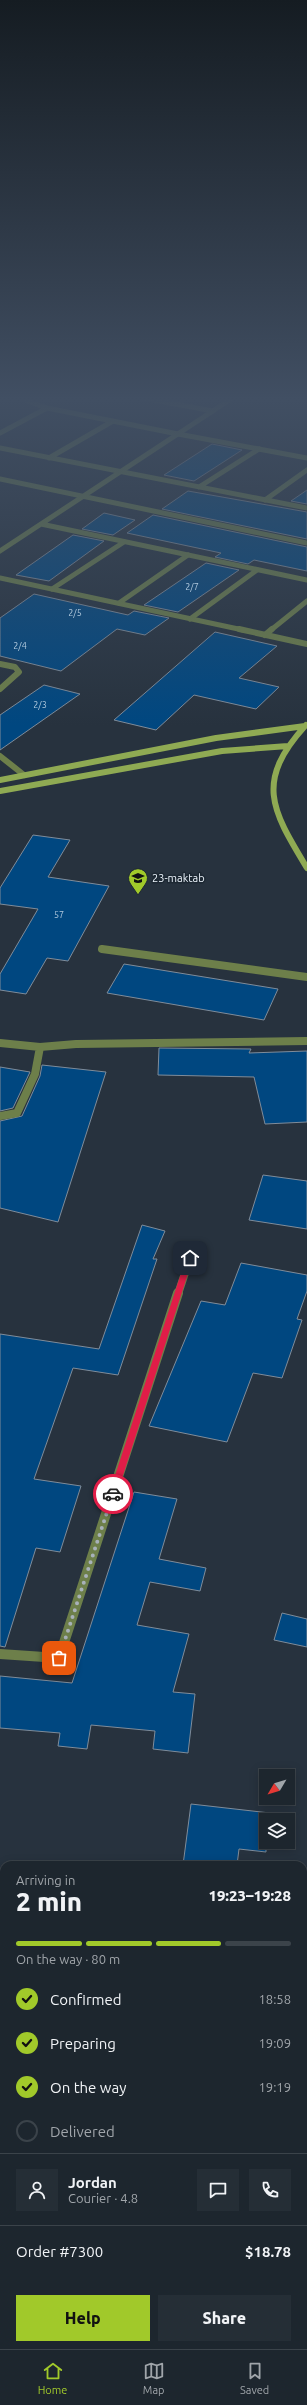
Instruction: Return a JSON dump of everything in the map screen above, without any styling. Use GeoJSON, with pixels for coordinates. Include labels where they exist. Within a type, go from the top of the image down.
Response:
{"type":"FeatureCollection","features":[{"type":"Feature","properties":{"kind":"street"},"geometry":{"type":"LineString","coordinates":[[0,551],[67,507]]}},
{"type":"Feature","properties":{"kind":"street"},"geometry":{"type":"LineString","coordinates":[[134,507],[307,543]]}},
{"type":"Feature","properties":{"kind":"street"},"geometry":{"type":"LineString","coordinates":[[41,524],[307,580]]}},
{"type":"Feature","properties":{"kind":"street"},"geometry":{"type":"LineString","coordinates":[[52,589],[124,542]]}},
{"type":"Feature","properties":{"kind":"street"},"geometry":{"type":"LineString","coordinates":[[119,603],[188,555]]}},
{"type":"Feature","properties":{"kind":"street"},"geometry":{"type":"LineString","coordinates":[[190,619],[257,570]]}},
{"type":"Feature","properties":{"kind":"street"},"geometry":{"type":"LineString","coordinates":[[0,578],[307,644]]}},
{"type":"Feature","properties":{"kind":"street"},"geometry":{"type":"LineString","coordinates":[[265,635],[307,601]]}},
{"type":"Feature","properties":{"kind":"street"},"geometry":{"type":"LineString","coordinates":[[0,664],[14,667],[19,672],[0,689]]}},
{"type":"Feature","properties":{"kind":"street"},"geometry":{"type":"LineString","coordinates":[[306,725],[296,735],[280,756],[273,784],[276,812],[307,868]]}},
{"type":"Feature","properties":{"kind":"street"},"geometry":{"type":"LineString","coordinates":[[0,780],[216,738],[306,725]]}},
{"type":"Feature","properties":{"kind":"street"},"geometry":{"type":"LineString","coordinates":[[296,735],[307,736]]}},
{"type":"Feature","properties":{"kind":"street"},"geometry":{"type":"LineString","coordinates":[[0,791],[222,751],[288,746]]}},
{"type":"Feature","properties":{"kind":"street"},"geometry":{"type":"LineString","coordinates":[[0,756],[24,775]]}},
{"type":"Feature","properties":{"kind":"street"},"geometry":{"type":"LineString","coordinates":[[102,949],[307,977]]}},
{"type":"Feature","properties":{"kind":"street"},"geometry":{"type":"LineString","coordinates":[[0,1043],[40,1047],[76,1044],[307,1041]]}},
{"type":"Feature","properties":{"kind":"street"},"geometry":{"type":"LineString","coordinates":[[0,1116],[17,1113],[35,1074],[40,1047]]}},
{"type":"Feature","properties":{"kind":"street"},"geometry":{"type":"LineString","coordinates":[[0,1654],[59,1658],[190,1258]]}},
{"type":"Feature","properties":{"kind":"building"},"geometry":{"type":"Polygon","coordinates":[[[165,507],[277,507],[307,512],[307,539],[162,509],[165,507]]]}},
{"type":"Feature","properties":{"kind":"building"},"geometry":{"type":"Polygon","coordinates":[[[104,513],[135,520],[113,535],[82,529],[104,513]]]}},
{"type":"Feature","properties":{"kind":"building"},"geometry":{"type":"Polygon","coordinates":[[[153,515],[307,547],[307,571],[254,560],[248,564],[215,557],[221,553],[127,533],[153,515]]]}},
{"type":"Feature","properties":{"kind":"building"},"geometry":{"type":"Polygon","coordinates":[[[73,535],[104,541],[49,581],[16,575],[73,535]]]}},
{"type":"Feature","properties":{"kind":"building"},"geometry":{"type":"Polygon","coordinates":[[[206,563],[239,570],[178,612],[144,605],[206,563]]]}},
{"type":"Feature","properties":{"kind":"building"},"geometry":{"type":"Polygon","coordinates":[[[34,594],[128,615],[134,611],[169,618],[145,635],[117,629],[61,671],[0,656],[0,618],[34,594]]]}},
{"type":"Feature","properties":{"kind":"building"},"geometry":{"type":"Polygon","coordinates":[[[215,632],[277,646],[239,678],[279,687],[256,709],[194,695],[156,730],[114,720],[215,632]]]}},
{"type":"Feature","properties":{"kind":"building"},"geometry":{"type":"Polygon","coordinates":[[[44,685],[80,694],[0,750],[0,715],[44,685]]]}},
{"type":"Feature","properties":{"kind":"building"},"geometry":{"type":"Polygon","coordinates":[[[33,835],[70,840],[48,877],[109,886],[68,961],[47,958],[26,994],[0,990],[0,974],[38,909],[0,904],[0,888],[33,835]]]}},
{"type":"Feature","properties":{"kind":"building"},"geometry":{"type":"Polygon","coordinates":[[[124,964],[278,989],[264,1020],[107,993],[124,964]]]}},
{"type":"Feature","properties":{"kind":"building"},"geometry":{"type":"Polygon","coordinates":[[[159,1048],[251,1049],[249,1053],[307,1051],[307,1122],[265,1124],[254,1077],[158,1075],[159,1048]]]}},
{"type":"Feature","properties":{"kind":"building"},"geometry":{"type":"Polygon","coordinates":[[[42,1065],[106,1072],[58,1222],[0,1208],[0,1121],[22,1116],[40,1076],[42,1065]]]}},
{"type":"Feature","properties":{"kind":"building"},"geometry":{"type":"Polygon","coordinates":[[[0,1067],[30,1072],[13,1108],[0,1111],[0,1067]]]}},
{"type":"Feature","properties":{"kind":"building"},"geometry":{"type":"Polygon","coordinates":[[[263,1175],[307,1181],[307,1229],[249,1220],[263,1175]]]}},
{"type":"Feature","properties":{"kind":"building"},"geometry":{"type":"Polygon","coordinates":[[[142,1225],[165,1231],[153,1259],[157,1259],[118,1375],[73,1368],[34,1479],[81,1486],[60,1552],[36,1548],[5,1647],[0,1646],[0,1334],[99,1349],[142,1225]]]}},
{"type":"Feature","properties":{"kind":"building"},"geometry":{"type":"Polygon","coordinates":[[[241,1263],[307,1275],[307,1291],[297,1319],[302,1320],[282,1378],[253,1373],[227,1442],[149,1426],[201,1301],[225,1305],[241,1263]]]}},
{"type":"Feature","properties":{"kind":"building"},"geometry":{"type":"Polygon","coordinates":[[[134,1492],[177,1499],[159,1559],[206,1568],[200,1591],[150,1582],[137,1625],[189,1634],[173,1692],[195,1694],[188,1753],[153,1749],[155,1731],[91,1725],[87,1749],[58,1746],[60,1733],[0,1728],[0,1676],[72,1683],[134,1492]]]}},
{"type":"Feature","properties":{"kind":"building"},"geometry":{"type":"Polygon","coordinates":[[[282,1613],[307,1619],[307,1647],[274,1640],[282,1613]]]}},
{"type":"Feature","properties":{"kind":"building"},"geometry":{"type":"Polygon","coordinates":[[[191,1804],[270,1813],[259,1813],[259,1849],[266,1849],[266,1852],[239,1849],[238,1861],[184,1861],[191,1804]]]}},
{"type":"Feature","properties":{"kind":"way so far"},"geometry":{"type":"LineString","coordinates":[[59,1658],[113,1494]]}},
{"type":"Feature","properties":{"kind":"place","name":"23-maktab"},"geometry":{"type":"Point","coordinates":[138,895]}},
{"type":"Feature","properties":{"kind":"route"},"geometry":{"type":"LineString","coordinates":[[113,1494],[190,1258]]}}]}
